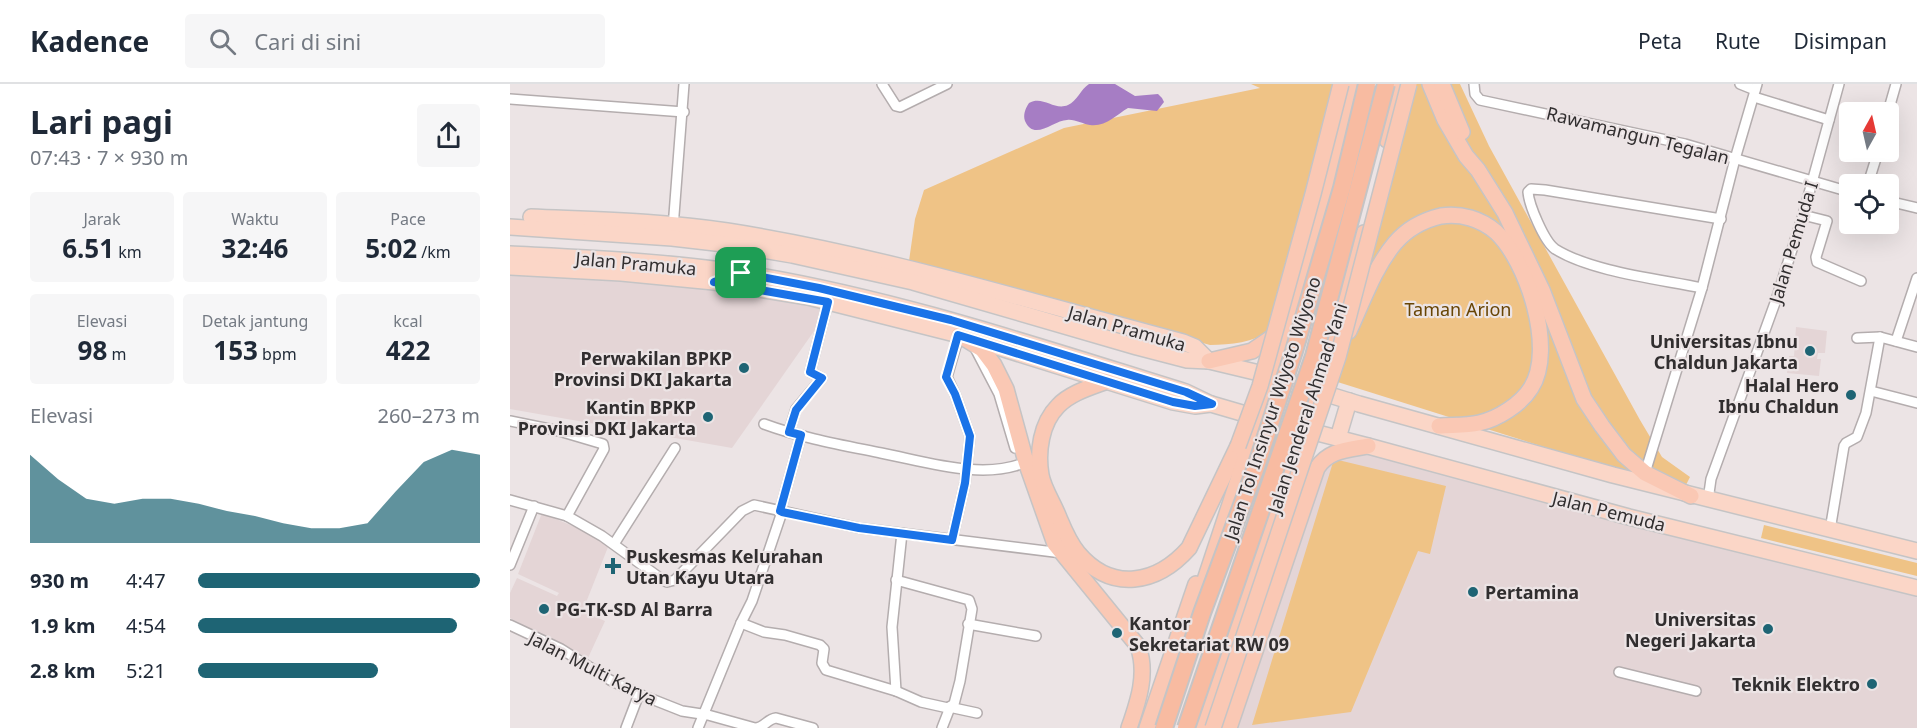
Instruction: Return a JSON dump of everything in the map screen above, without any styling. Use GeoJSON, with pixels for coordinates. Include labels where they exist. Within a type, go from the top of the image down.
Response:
{"type":"FeatureCollection","features":[{"type":"Feature","properties":{"kind":"highway"},"geometry":{"type":"LineString","coordinates":[[1147,728],[1189,607],[1238,446],[1260,386],[1341,84]]}},
{"type":"Feature","properties":{"kind":"highway"},"geometry":{"type":"LineString","coordinates":[[1156,728],[1289,325],[1326,197],[1354,84]]}},
{"type":"Feature","properties":{"kind":"highway","name":"Jalan Tol Insinyur Wiyoto Wiyono"},"geometry":{"type":"LineString","coordinates":[[1164,728],[1202,613],[1255,470],[1294,351],[1342,188],[1367,84]]}},
{"type":"Feature","properties":{"kind":"highway","name":"Jalan Tol Insinyur Wiyoto Wiyono"},"geometry":{"type":"LineString","coordinates":[[1186,728],[1314,356],[1386,84]]}},
{"type":"Feature","properties":{"kind":"highway","name":"Jalan Jenderal Ahmad Yani"},"geometry":{"type":"LineString","coordinates":[[1201,728],[1315,390],[1366,225],[1400,84]]}},
{"type":"Feature","properties":{"kind":"highway"},"geometry":{"type":"LineString","coordinates":[[1213,728],[1338,357],[1409,84]]}},
{"type":"Feature","properties":{"kind":"highway"},"geometry":{"type":"LineString","coordinates":[[1430,84],[1445,120],[1466,156],[1478,170],[1505,213],[1542,290],[1584,399],[1624,455],[1645,473],[1691,496]]}},
{"type":"Feature","properties":{"kind":"highway"},"geometry":{"type":"LineString","coordinates":[[1442,84],[1473,153],[1478,170]]}},
{"type":"Feature","properties":{"kind":"highway"},"geometry":{"type":"LineString","coordinates":[[1338,357],[1380,264],[1396,242],[1411,229],[1427,219],[1448,215],[1470,217],[1495,231],[1507,244],[1518,264],[1530,296],[1539,324],[1541,340],[1539,367],[1531,387],[1514,405],[1497,416],[1480,423],[1439,426]]}},
{"type":"Feature","properties":{"kind":"highway"},"geometry":{"type":"LineString","coordinates":[[1209,362],[1252,351],[1289,325]]}},
{"type":"Feature","properties":{"kind":"highway"},"geometry":{"type":"LineString","coordinates":[[965,339],[982,349],[994,365],[1006,389],[1022,463],[1055,544],[1138,646],[1143,667],[1141,687],[1129,728]]}},
{"type":"Feature","properties":{"kind":"highway"},"geometry":{"type":"LineString","coordinates":[[1107,381],[1084,390],[1058,405],[1045,425],[1040,450],[1041,476],[1067,536],[1087,562],[1107,574],[1142,580],[1178,560],[1189,548],[1238,446]]}},
{"type":"Feature","properties":{"kind":"highway"},"geometry":{"type":"LineString","coordinates":[[1229,728],[1317,468],[1324,457],[1368,446]]}},
{"type":"Feature","properties":{"kind":"main road","name":"Jalan Pramuka"},"geometry":{"type":"LineString","coordinates":[[510,216],[631,221],[792,255],[913,282],[1137,347],[1187,360],[1209,362],[1272,377],[1315,390]]}},
{"type":"Feature","properties":{"kind":"main road","name":"Jalan Pramuka"},"geometry":{"type":"LineString","coordinates":[[510,227],[725,231],[819,247],[901,265],[1183,342],[1195,347],[1209,362]]}},
{"type":"Feature","properties":{"kind":"main road","name":"Jalan Pramuka"},"geometry":{"type":"LineString","coordinates":[[510,254],[610,260],[741,273],[819,288],[943,318],[1186,392],[1212,404],[1302,429]]}},
{"type":"Feature","properties":{"kind":"main road"},"geometry":{"type":"LineString","coordinates":[[901,265],[913,282]]}},
{"type":"Feature","properties":{"kind":"main road","name":"Jalan Pramuka"},"geometry":{"type":"LineString","coordinates":[[510,267],[621,273],[714,282],[828,302],[965,339],[1183,404],[1195,406],[1212,404]]}},
{"type":"Feature","properties":{"kind":"main road"},"geometry":{"type":"LineString","coordinates":[[714,282],[741,273]]}},
{"type":"Feature","properties":{"kind":"main road"},"geometry":{"type":"LineString","coordinates":[[943,318],[965,339]]}},
{"type":"Feature","properties":{"kind":"main road","name":"Jalan Pemuda"},"geometry":{"type":"LineString","coordinates":[[1315,390],[1691,496],[1830,525],[1917,551]]}},
{"type":"Feature","properties":{"kind":"main road"},"geometry":{"type":"LineString","coordinates":[[1338,438],[1350,401]]}},
{"type":"Feature","properties":{"kind":"main road","name":"Jalan Pemuda"},"geometry":{"type":"LineString","coordinates":[[1302,429],[1629,517],[1917,588]]}},
{"type":"Feature","properties":{"kind":"street"},"geometry":{"type":"LineString","coordinates":[[673,231],[684,112],[684,84]]}},
{"type":"Feature","properties":{"kind":"street"},"geometry":{"type":"LineString","coordinates":[[882,84],[896,106],[900,107],[947,84]]}},
{"type":"Feature","properties":{"kind":"street","name":"Rawamangun Tegalan"},"geometry":{"type":"LineString","coordinates":[[1474,84],[1475,94],[1480,100],[1685,144],[1839,189]]}},
{"type":"Feature","properties":{"kind":"street"},"geometry":{"type":"LineString","coordinates":[[1740,84],[1829,120]]}},
{"type":"Feature","properties":{"kind":"street","name":"Jalan Pemuda I"},"geometry":{"type":"LineString","coordinates":[[1708,500],[1711,479],[1762,340],[1803,215],[1839,84]]}},
{"type":"Feature","properties":{"kind":"street"},"geometry":{"type":"LineString","coordinates":[[1891,102],[1896,84]]}},
{"type":"Feature","properties":{"kind":"street"},"geometry":{"type":"LineString","coordinates":[[1645,473],[1702,288],[1755,91]]}},
{"type":"Feature","properties":{"kind":"street"},"geometry":{"type":"LineString","coordinates":[[510,99],[684,112]]}},
{"type":"Feature","properties":{"kind":"street"},"geometry":{"type":"LineString","coordinates":[[1702,288],[1614,270],[1555,248],[1547,239],[1538,221],[1527,192],[1530,189],[1545,190],[1721,219]]}},
{"type":"Feature","properties":{"kind":"street"},"geometry":{"type":"LineString","coordinates":[[1899,204],[1917,208]]}},
{"type":"Feature","properties":{"kind":"street"},"geometry":{"type":"LineString","coordinates":[[1803,215],[1827,221],[1816,256],[1817,262],[1861,281]]}},
{"type":"Feature","properties":{"kind":"street"},"geometry":{"type":"LineString","coordinates":[[1896,341],[1917,278]]}},
{"type":"Feature","properties":{"kind":"street"},"geometry":{"type":"LineString","coordinates":[[789,432],[796,410],[822,378],[810,372],[828,302]]}},
{"type":"Feature","properties":{"kind":"street"},"geometry":{"type":"LineString","coordinates":[[1857,338],[1880,338],[1917,347]]}},
{"type":"Feature","properties":{"kind":"street"},"geometry":{"type":"LineString","coordinates":[[1830,525],[1844,446],[1859,434],[1871,391],[1880,338]]}},
{"type":"Feature","properties":{"kind":"street"},"geometry":{"type":"LineString","coordinates":[[952,540],[965,483],[970,436],[955,394],[946,377],[965,339]]}},
{"type":"Feature","properties":{"kind":"street"},"geometry":{"type":"LineString","coordinates":[[1871,391],[1917,403]]}},
{"type":"Feature","properties":{"kind":"street"},"geometry":{"type":"LineString","coordinates":[[510,421],[559,430],[603,444],[604,449],[567,516]]}},
{"type":"Feature","properties":{"kind":"street"},"geometry":{"type":"LineString","coordinates":[[764,424],[801,435],[922,462],[966,468],[1005,468],[1022,463]]}},
{"type":"Feature","properties":{"kind":"street"},"geometry":{"type":"LineString","coordinates":[[698,728],[752,601],[781,512],[801,435]]}},
{"type":"Feature","properties":{"kind":"street"},"geometry":{"type":"LineString","coordinates":[[614,544],[675,448]]}},
{"type":"Feature","properties":{"kind":"street"},"geometry":{"type":"LineString","coordinates":[[510,500],[567,516],[614,544],[667,582],[675,580],[747,507],[754,505],[859,528],[1063,553]]}},
{"type":"Feature","properties":{"kind":"street"},"geometry":{"type":"LineString","coordinates":[[510,565],[534,506]]}},
{"type":"Feature","properties":{"kind":"street"},"geometry":{"type":"LineString","coordinates":[[896,691],[892,627],[902,533]]}},
{"type":"Feature","properties":{"kind":"street"},"geometry":{"type":"LineString","coordinates":[[897,580],[969,600],[972,609],[958,689],[954,704],[948,707]]}},
{"type":"Feature","properties":{"kind":"street"},"geometry":{"type":"LineString","coordinates":[[741,623],[764,632],[785,635],[820,645],[824,649],[822,663],[826,670],[896,691],[921,702],[978,712]]}},
{"type":"Feature","properties":{"kind":"street"},"geometry":{"type":"LineString","coordinates":[[968,624],[1036,636]]}},
{"type":"Feature","properties":{"kind":"street","name":"Jalan Multi Karya"},"geometry":{"type":"LineString","coordinates":[[510,625],[561,649],[610,680],[682,711],[703,714],[755,728],[760,728],[771,718],[776,718],[813,728]]}},
{"type":"Feature","properties":{"kind":"street"},"geometry":{"type":"LineString","coordinates":[[1619,672],[1696,691]]}},
{"type":"Feature","properties":{"kind":"street"},"geometry":{"type":"LineString","coordinates":[[626,728],[639,694]]}},
{"type":"Feature","properties":{"kind":"street"},"geometry":{"type":"LineString","coordinates":[[942,728],[948,707]]}},
{"type":"Feature","properties":{"kind":"shaded area"},"geometry":{"type":"Polygon","coordinates":[[[1089,84],[1115,84],[1135,96],[1158,94],[1164,102],[1157,111],[1128,108],[1110,120],[1096,125],[1067,120],[1034,130],[1025,121],[1025,110],[1029,103],[1039,101],[1058,106],[1068,105],[1089,84]]]}},
{"type":"Feature","properties":{"kind":"shaded area"},"geometry":{"type":"Polygon","coordinates":[[[510,267],[621,273],[833,304],[732,448],[510,409],[510,267]]]}},
{"type":"Feature","properties":{"kind":"shaded area","name":"Universitas Ibnu Chaldun Jakarta"},"geometry":{"type":"Polygon","coordinates":[[[1796,327],[1827,331],[1825,353],[1818,353],[1817,359],[1821,359],[1819,376],[1787,373],[1789,356],[1794,356],[1796,327]]]}},
{"type":"Feature","properties":{"kind":"shaded area"},"geometry":{"type":"Polygon","coordinates":[[[1368,446],[1917,588],[1917,728],[1230,728],[1317,468],[1368,446]]]}},
{"type":"Feature","properties":{"kind":"shaded area"},"geometry":{"type":"Polygon","coordinates":[[[542,513],[610,542],[583,610],[573,607],[605,621],[588,658],[510,618],[510,593],[517,578],[557,596],[559,593],[518,574],[542,513]]]}},
{"type":"Feature","properties":{"kind":"green space"},"geometry":{"type":"Polygon","coordinates":[[[1251,84],[1341,84],[1271,331],[1264,335],[1242,342],[1210,345],[909,261],[915,219],[924,190],[1064,128],[1260,88],[1251,84]]]}},
{"type":"Feature","properties":{"kind":"green space","name":"Taman Arion"},"geometry":{"type":"Polygon","coordinates":[[[1412,84],[1460,84],[1489,146],[1640,420],[1662,457],[1690,477],[1686,485],[1649,480],[1328,379],[1412,84]]]}},
{"type":"Feature","properties":{"kind":"green space"},"geometry":{"type":"Polygon","coordinates":[[[1334,459],[1446,486],[1430,554],[1418,551],[1351,712],[1252,725],[1334,459]]]}},
{"type":"Feature","properties":{"kind":"green space"},"geometry":{"type":"Polygon","coordinates":[[[1764,525],[1917,563],[1917,576],[1761,538],[1764,525]]]}},
{"type":"Feature","properties":{"kind":"place","name":"Universitas Ibnu Chaldun Jakarta"},"geometry":{"type":"Point","coordinates":[1810,351]}},
{"type":"Feature","properties":{"kind":"place","name":"Perwakilan BPKP Provinsi DKI Jakarta"},"geometry":{"type":"Point","coordinates":[744,368]}},
{"type":"Feature","properties":{"kind":"place","name":"Halal Hero Ibnu Chaldun"},"geometry":{"type":"Point","coordinates":[1851,395]}},
{"type":"Feature","properties":{"kind":"place","name":"Kantin BPKP Provinsi DKI Jakarta"},"geometry":{"type":"Point","coordinates":[708,417]}},
{"type":"Feature","properties":{"kind":"place","name":"Puskesmas Kelurahan Utan Kayu Utara"},"geometry":{"type":"Point","coordinates":[613,566]}},
{"type":"Feature","properties":{"kind":"place","name":"Pertamina"},"geometry":{"type":"Point","coordinates":[1473,592]}},
{"type":"Feature","properties":{"kind":"place","name":"PG-TK-SD Al Barra"},"geometry":{"type":"Point","coordinates":[544,609]}},
{"type":"Feature","properties":{"kind":"place","name":"Universitas Negeri Jakarta"},"geometry":{"type":"Point","coordinates":[1768,629]}},
{"type":"Feature","properties":{"kind":"place","name":"Kantor Sekretariat RW 09"},"geometry":{"type":"Point","coordinates":[1117,633]}},
{"type":"Feature","properties":{"kind":"place","name":"Teknik Elektro"},"geometry":{"type":"Point","coordinates":[1872,684]}},
{"type":"Feature","properties":{"kind":"route"},"geometry":{"type":"LineString","coordinates":[[741,273],[819,288],[951,320],[1186,392],[1212,404],[1195,406],[1173,402],[958,335],[946,377],[955,394],[970,436],[970,448],[960,511],[952,540],[859,528],[782,512],[780,511],[801,435],[789,432],[796,410],[822,378],[810,372],[828,302],[714,282],[741,273]]}}]}
